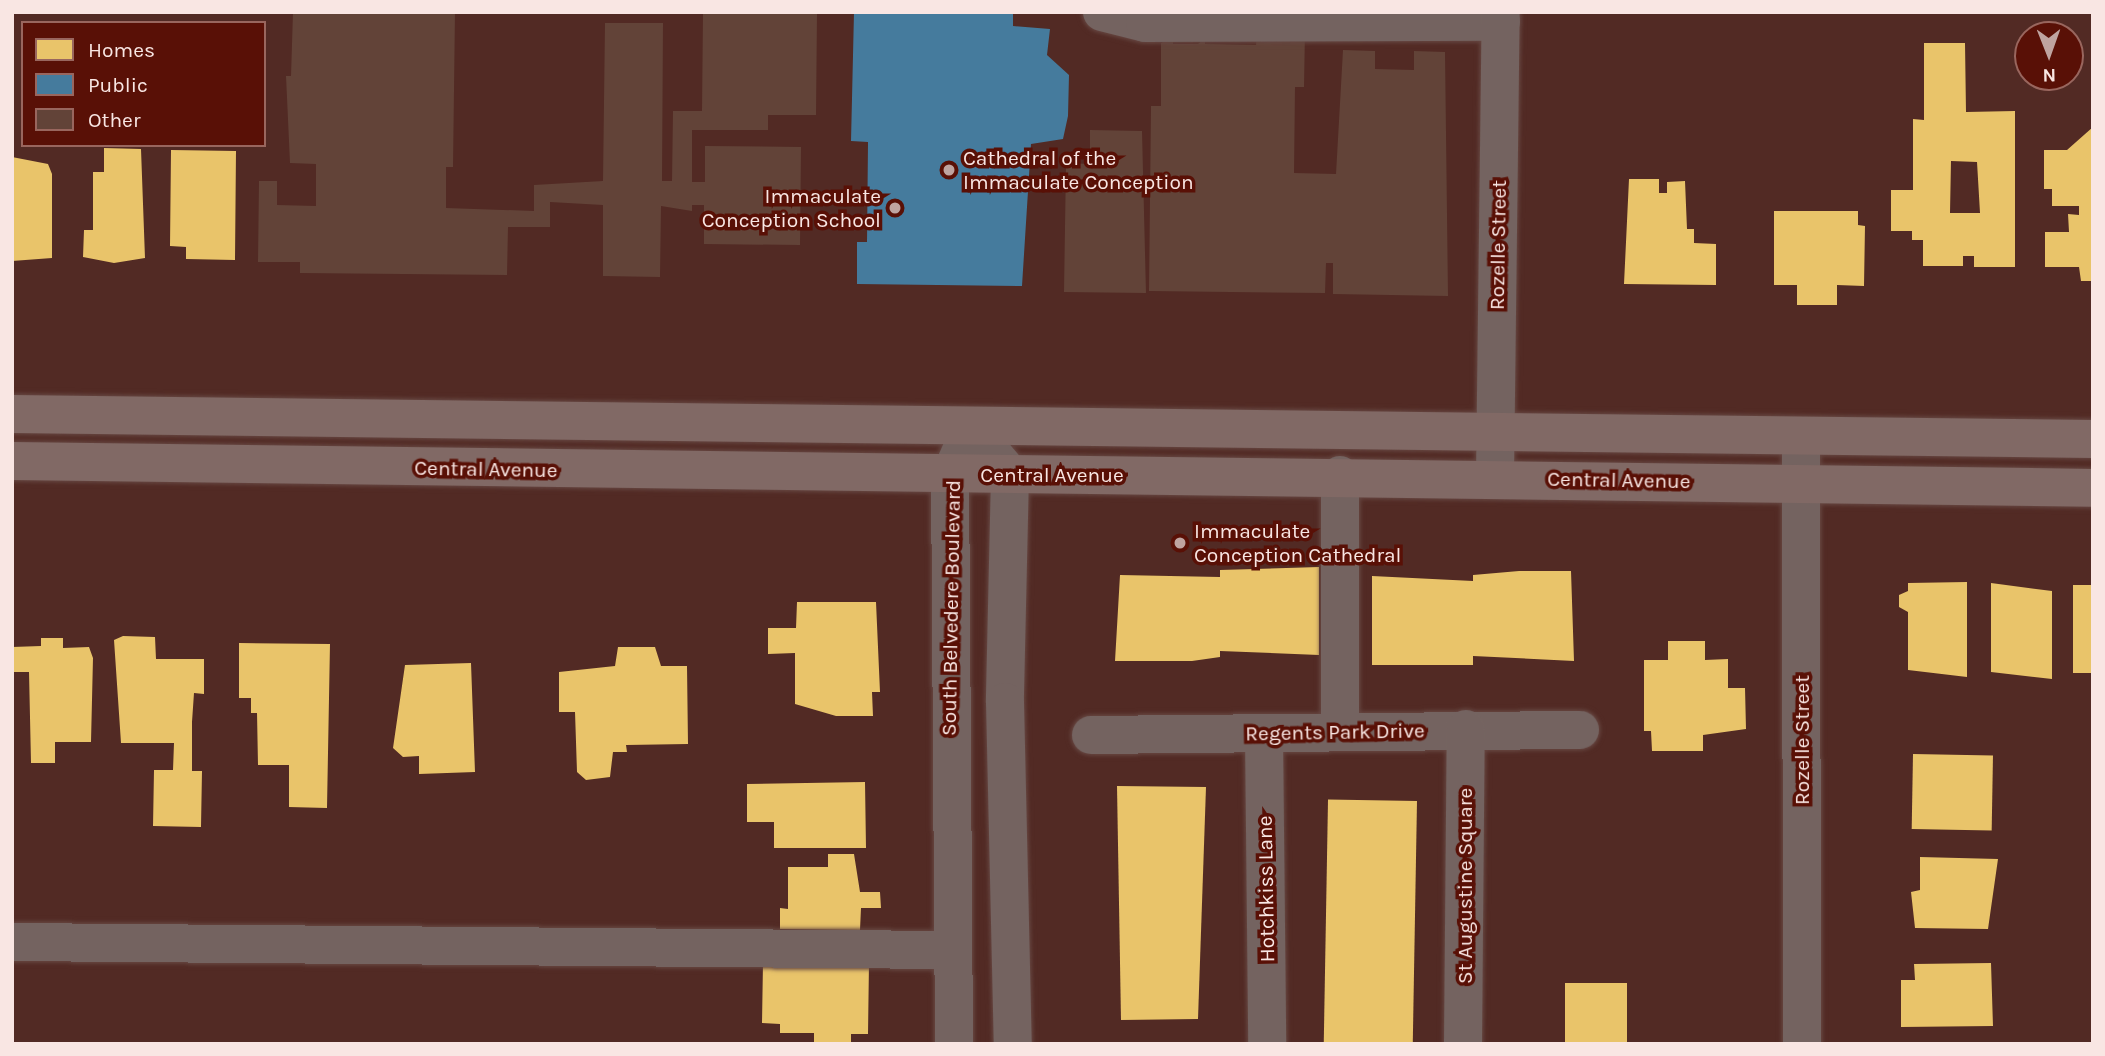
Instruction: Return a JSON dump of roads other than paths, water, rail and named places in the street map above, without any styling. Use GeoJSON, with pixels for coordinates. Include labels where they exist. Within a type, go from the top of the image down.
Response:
{"type":"FeatureCollection","features":[{"type":"Feature","properties":{"kind":"main road"},"geometry":{"type":"LineString","coordinates":[[12,414],[971,428],[2093,439]]}},
{"type":"Feature","properties":{"kind":"main road","name":"Central Avenue"},"geometry":{"type":"LineString","coordinates":[[12,461],[950,476],[1010,474],[1494,477],[2093,488]]}},
{"type":"Feature","properties":{"kind":"street"},"geometry":{"type":"LineString","coordinates":[[1102,12],[1145,23],[1501,17]]}},
{"type":"Feature","properties":{"kind":"street","name":"Rozelle Street"},"geometry":{"type":"LineString","coordinates":[[1494,477],[1501,17]]}},
{"type":"Feature","properties":{"kind":"street"},"geometry":{"type":"LineString","coordinates":[[971,428],[1010,474],[1005,702],[1013,1044]]}},
{"type":"Feature","properties":{"kind":"street","name":"South Belvedere Boulevard"},"geometry":{"type":"LineString","coordinates":[[954,1044],[950,476],[971,428]]}},
{"type":"Feature","properties":{"kind":"street","name":"Rozelle Street"},"geometry":{"type":"LineString","coordinates":[[1801,436],[1802,1044]]}},
{"type":"Feature","properties":{"kind":"street"},"geometry":{"type":"LineString","coordinates":[[1339,475],[1340,732]]}},
{"type":"Feature","properties":{"kind":"street","name":"Regents Park Drive"},"geometry":{"type":"LineString","coordinates":[[1091,735],[1466,729],[1580,730]]}},
{"type":"Feature","properties":{"kind":"street","name":"St Augustine Square"},"geometry":{"type":"LineString","coordinates":[[1463,1044],[1466,729]]}},
{"type":"Feature","properties":{"kind":"street","name":"Hotchkiss Lane"},"geometry":{"type":"LineString","coordinates":[[1264,734],[1267,1044]]}},
{"type":"Feature","properties":{"kind":"street"},"geometry":{"type":"LineString","coordinates":[[12,942],[952,950]]}},
{"type":"Feature","properties":{"kind":"place","name":"Cathedral of the Immaculate Conception"},"geometry":{"type":"Point","coordinates":[949,170]}},
{"type":"Feature","properties":{"kind":"place","name":"Immaculate Conception School"},"geometry":{"type":"Point","coordinates":[895,208]}},
{"type":"Feature","properties":{"kind":"place","name":"Immaculate Conception Cathedral"},"geometry":{"type":"Point","coordinates":[1180,543]}}]}
